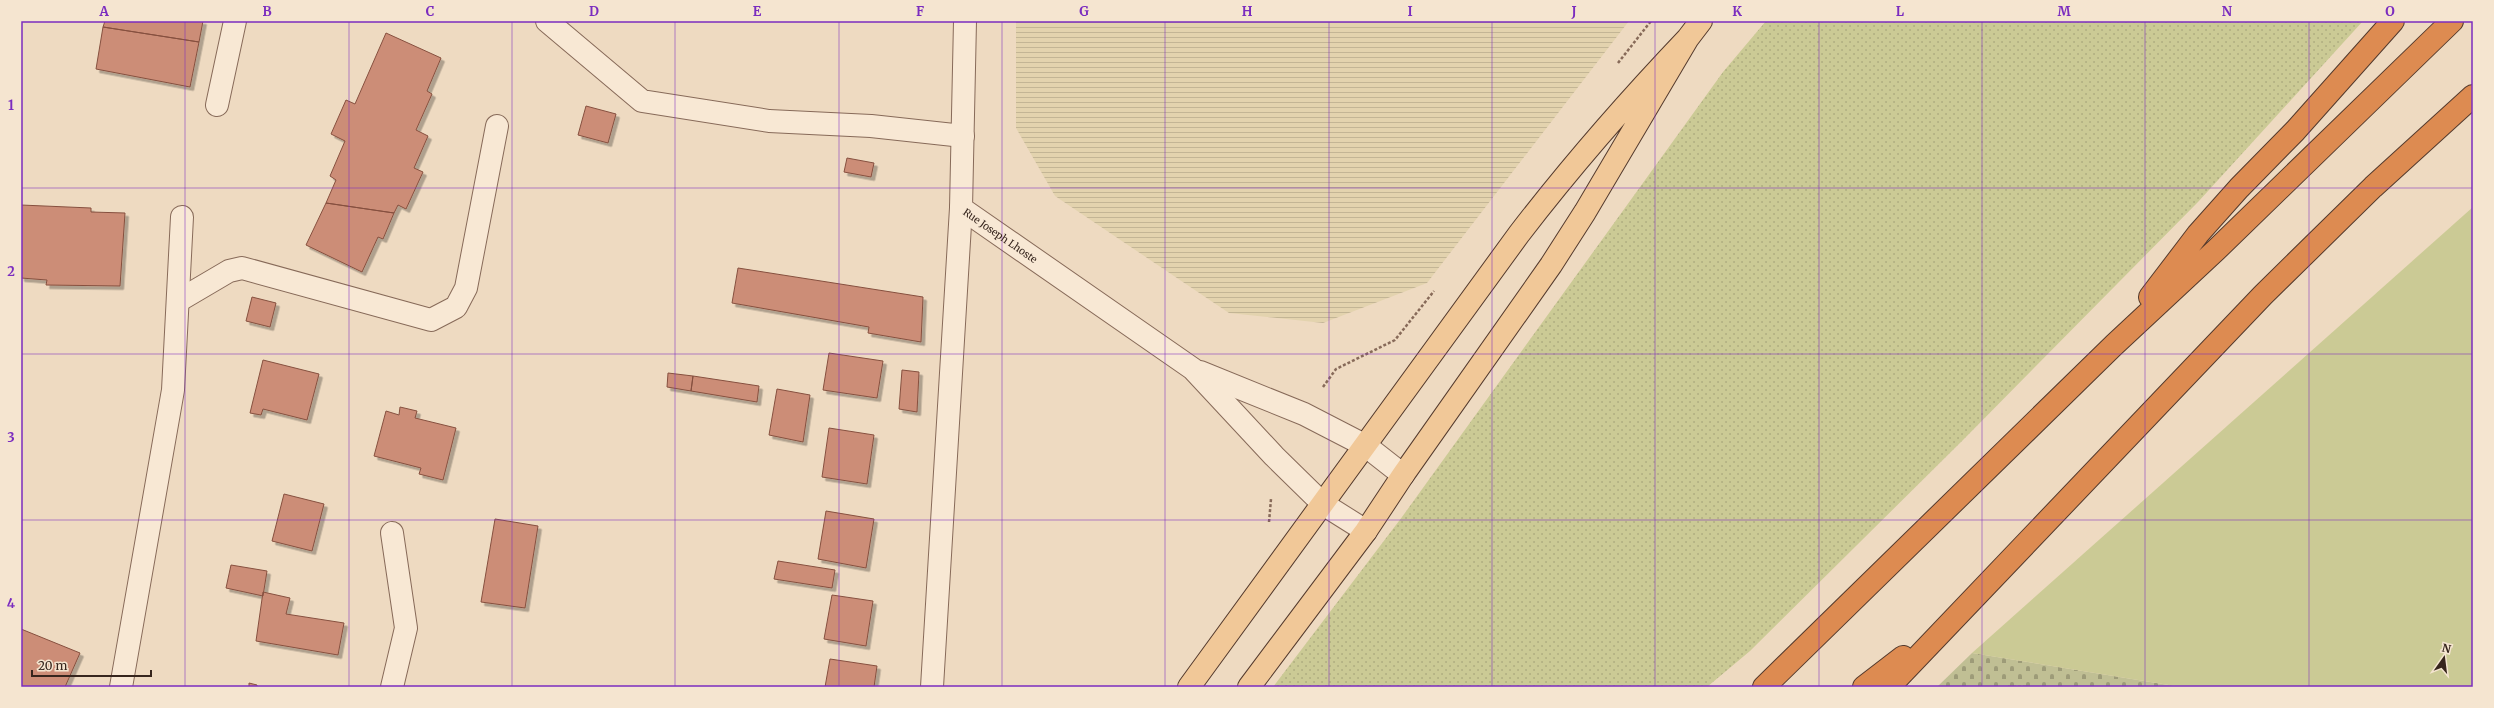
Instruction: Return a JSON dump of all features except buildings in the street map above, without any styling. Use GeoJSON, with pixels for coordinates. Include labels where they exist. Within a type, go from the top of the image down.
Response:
{"type":"FeatureCollection","features":[{"type":"Feature","properties":{"kind":"highway"},"geometry":{"type":"LineString","coordinates":[[2114,345],[2198,234],[2239,188],[2295,131],[2393,21]]}},
{"type":"Feature","properties":{"kind":"highway"},"geometry":{"type":"LineString","coordinates":[[1764,687],[2114,345],[2216,250],[2452,21]]}},
{"type":"Feature","properties":{"kind":"highway"},"geometry":{"type":"LineString","coordinates":[[1889,687],[1964,610],[2263,294],[2373,186],[2473,96]]}},
{"type":"Feature","properties":{"kind":"highway"},"geometry":{"type":"LineString","coordinates":[[1864,687],[1964,610]]}},
{"type":"Feature","properties":{"kind":"main road"},"geometry":{"type":"LineString","coordinates":[[1189,687],[1519,234],[1561,179],[1619,111],[1688,38],[1701,21]]}},
{"type":"Feature","properties":{"kind":"main road"},"geometry":{"type":"LineString","coordinates":[[1249,687],[1366,532],[1403,475],[1573,232],[1688,38]]}},
{"type":"Feature","properties":{"kind":"street"},"geometry":{"type":"LineString","coordinates":[[217,105],[235,21]]}},
{"type":"Feature","properties":{"kind":"street"},"geometry":{"type":"LineString","coordinates":[[547,21],[642,102],[769,121],[871,126],[962,136]]}},
{"type":"Feature","properties":{"kind":"street","name":"Rue Joseph Lhoste"},"geometry":{"type":"LineString","coordinates":[[965,21],[961,208],[1193,370]]}},
{"type":"Feature","properties":{"kind":"street"},"geometry":{"type":"LineString","coordinates":[[178,301],[229,271],[242,268],[431,320],[456,307],[466,288],[497,126]]}},
{"type":"Feature","properties":{"kind":"street"},"geometry":{"type":"LineString","coordinates":[[932,687],[961,208]]}},
{"type":"Feature","properties":{"kind":"street"},"geometry":{"type":"LineString","coordinates":[[121,687],[173,390],[182,217]]}},
{"type":"Feature","properties":{"kind":"street"},"geometry":{"type":"LineString","coordinates":[[1193,370],[1304,414],[1366,446],[1403,475]]}},
{"type":"Feature","properties":{"kind":"street"},"geometry":{"type":"LineString","coordinates":[[1193,370],[1274,456],[1323,504],[1366,532]]}},
{"type":"Feature","properties":{"kind":"street"},"geometry":{"type":"LineString","coordinates":[[392,533],[406,628],[392,687]]}},
{"type":"Feature","properties":{"kind":"path"},"geometry":{"type":"LineString","coordinates":[[1616,64],[1651,21]]}},
{"type":"Feature","properties":{"kind":"path"},"geometry":{"type":"LineString","coordinates":[[1304,414],[1336,369],[1395,340],[1439,285]]}},
{"type":"Feature","properties":{"kind":"path"},"geometry":{"type":"LineString","coordinates":[[1268,528],[1274,456]]}},
{"type":"Feature","properties":{"kind":"path"},"geometry":{"type":"LineString","coordinates":[[2008,687],[2028,687]]}},
{"type":"Feature","properties":{"kind":"shaded area"},"geometry":{"type":"Polygon","coordinates":[[[1016,21],[1629,21],[1427,283],[1323,323],[1229,313],[1055,196],[1016,128],[1016,21]]]}},
{"type":"Feature","properties":{"kind":"shaded area"},"geometry":{"type":"Polygon","coordinates":[[[1766,21],[2363,21],[2198,202],[1962,441],[1750,651],[1707,687],[1273,687],[1402,517],[1723,72],[1766,21]]]}},
{"type":"Feature","properties":{"kind":"shaded area"},"geometry":{"type":"Polygon","coordinates":[[[2473,207],[2473,687],[2181,687],[1972,653],[2473,207]]]}},
{"type":"Feature","properties":{"kind":"green space"},"geometry":{"type":"Polygon","coordinates":[[[1972,653],[2181,687],[1937,687],[1972,653]]]}}]}
